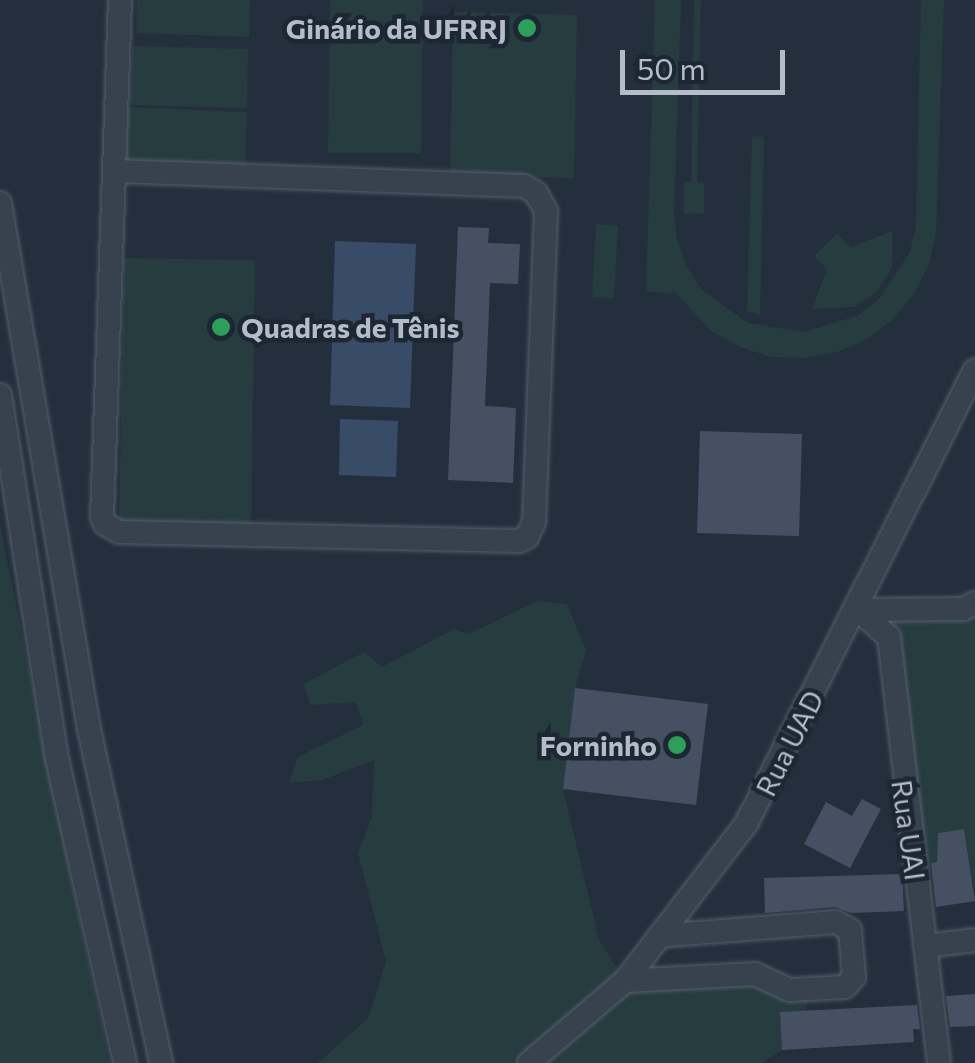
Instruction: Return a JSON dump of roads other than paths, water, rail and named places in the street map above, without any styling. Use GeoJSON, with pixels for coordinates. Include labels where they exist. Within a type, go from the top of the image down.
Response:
{"type":"FeatureCollection","features":[{"type":"Feature","properties":{"kind":"street"},"geometry":{"type":"LineString","coordinates":[[115,170],[524,186],[536,193],[546,211],[534,522],[527,537],[519,541],[110,529],[102,518],[120,0]]}},
{"type":"Feature","properties":{"kind":"street"},"geometry":{"type":"LineString","coordinates":[[0,203],[89,730],[161,1063]]}},
{"type":"Feature","properties":{"kind":"street","name":"Rua UAD"},"geometry":{"type":"LineString","coordinates":[[529,1063],[624,982],[746,824],[858,610],[975,370]]}},
{"type":"Feature","properties":{"kind":"street"},"geometry":{"type":"LineString","coordinates":[[0,395],[56,754],[125,1063]]}},
{"type":"Feature","properties":{"kind":"street"},"geometry":{"type":"LineString","coordinates":[[858,610],[963,609],[975,603]]}},
{"type":"Feature","properties":{"kind":"street","name":"Rua UAI"},"geometry":{"type":"LineString","coordinates":[[858,610],[889,637],[939,1063]]}},
{"type":"Feature","properties":{"kind":"street"},"geometry":{"type":"LineString","coordinates":[[624,982],[754,974],[790,990],[844,987],[854,976],[850,930],[844,925],[660,936]]}},
{"type":"Feature","properties":{"kind":"street"},"geometry":{"type":"LineString","coordinates":[[752,929],[754,974]]}},
{"type":"Feature","properties":{"kind":"street"},"geometry":{"type":"LineString","coordinates":[[925,946],[975,940]]}},
{"type":"Feature","properties":{"kind":"water"},"geometry":{"type":"Polygon","coordinates":[[[335,241],[416,244],[410,408],[330,405],[335,241]]]}},
{"type":"Feature","properties":{"kind":"water"},"geometry":{"type":"Polygon","coordinates":[[[340,419],[398,421],[396,477],[339,475],[340,419]]]}},
{"type":"Feature","properties":{"kind":"place","name":"Ginário da UFRRJ"},"geometry":{"type":"Point","coordinates":[527,28]}},
{"type":"Feature","properties":{"kind":"place","name":"Quadras de Tênis"},"geometry":{"type":"Point","coordinates":[221,327]}},
{"type":"Feature","properties":{"kind":"place","name":"Forninho"},"geometry":{"type":"Point","coordinates":[677,745]}}]}
